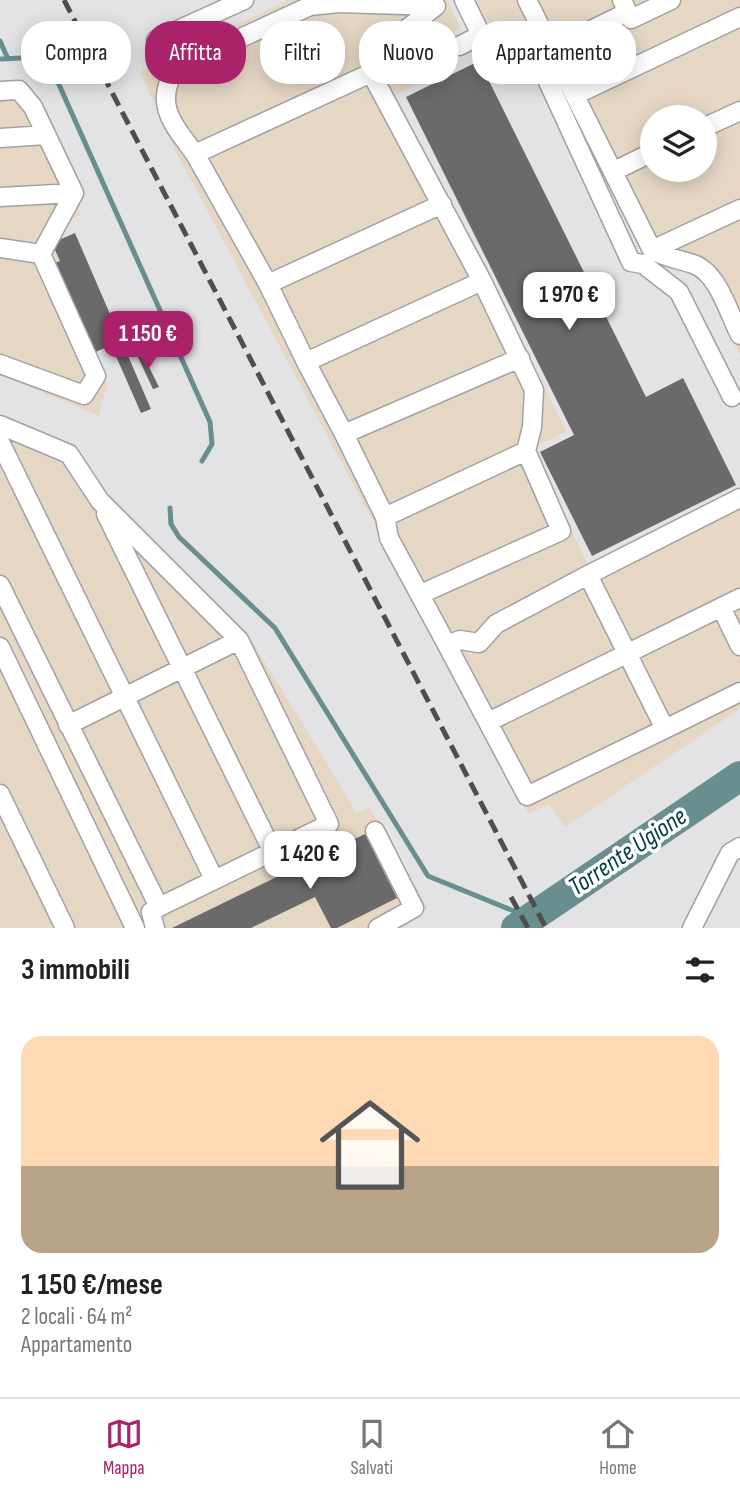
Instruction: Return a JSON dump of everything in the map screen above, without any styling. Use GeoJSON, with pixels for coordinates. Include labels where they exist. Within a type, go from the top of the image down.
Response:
{"type":"FeatureCollection","features":[{"type":"Feature","properties":{"kind":"street"},"geometry":{"type":"LineString","coordinates":[[198,21],[244,0]]}},
{"type":"Feature","properties":{"kind":"street"},"geometry":{"type":"LineString","coordinates":[[464,0],[474,21]]}},
{"type":"Feature","properties":{"kind":"street"},"geometry":{"type":"LineString","coordinates":[[527,0],[538,21]]}},
{"type":"Feature","properties":{"kind":"street"},"geometry":{"type":"LineString","coordinates":[[600,21],[625,6],[631,19],[671,0]]}},
{"type":"Feature","properties":{"kind":"street"},"geometry":{"type":"LineString","coordinates":[[442,3],[308,3],[176,68],[164,94],[171,121],[195,153],[268,284],[385,517],[389,538],[490,721],[527,796],[740,692]]}},
{"type":"Feature","properties":{"kind":"street"},"geometry":{"type":"LineString","coordinates":[[418,21],[442,3]]}},
{"type":"Feature","properties":{"kind":"street"},"geometry":{"type":"LineString","coordinates":[[575,95],[740,17]]}},
{"type":"Feature","properties":{"kind":"street"},"geometry":{"type":"LineString","coordinates":[[459,46],[472,40]]}},
{"type":"Feature","properties":{"kind":"street"},"geometry":{"type":"LineString","coordinates":[[195,153],[359,78]]}},
{"type":"Feature","properties":{"kind":"street"},"geometry":{"type":"LineString","coordinates":[[377,84],[482,281],[534,390],[532,427],[526,451],[561,531],[421,594]]}},
{"type":"Feature","properties":{"kind":"street"},"geometry":{"type":"LineString","coordinates":[[549,84],[631,262],[643,264],[679,292],[732,397]]}},
{"type":"Feature","properties":{"kind":"street"},"geometry":{"type":"LineString","coordinates":[[570,84],[652,250],[708,272],[734,308],[740,335]]}},
{"type":"Feature","properties":{"kind":"street"},"geometry":{"type":"LineString","coordinates":[[0,91],[19,90],[33,107],[74,193]]}},
{"type":"Feature","properties":{"kind":"street"},"geometry":{"type":"LineString","coordinates":[[717,122],[740,111]]}},
{"type":"Feature","properties":{"kind":"street"},"geometry":{"type":"LineString","coordinates":[[0,138],[46,135]]}},
{"type":"Feature","properties":{"kind":"street"},"geometry":{"type":"LineString","coordinates":[[614,171],[640,158]]}},
{"type":"Feature","properties":{"kind":"street"},"geometry":{"type":"LineString","coordinates":[[0,197],[74,193]]}},
{"type":"Feature","properties":{"kind":"street"},"geometry":{"type":"LineString","coordinates":[[41,254],[74,193]]}},
{"type":"Feature","properties":{"kind":"street"},"geometry":{"type":"LineString","coordinates":[[268,284],[442,204]]}},
{"type":"Feature","properties":{"kind":"street"},"geometry":{"type":"LineString","coordinates":[[652,250],[740,209]]}},
{"type":"Feature","properties":{"kind":"street"},"geometry":{"type":"LineString","coordinates":[[0,248],[41,254]]}},
{"type":"Feature","properties":{"kind":"street"},"geometry":{"type":"LineString","coordinates":[[0,364],[84,395],[96,376],[41,254]]}},
{"type":"Feature","properties":{"kind":"street"},"geometry":{"type":"LineString","coordinates":[[306,362],[482,281]]}},
{"type":"Feature","properties":{"kind":"street"},"geometry":{"type":"LineString","coordinates":[[344,435],[520,358]]}},
{"type":"Feature","properties":{"kind":"street"},"geometry":{"type":"LineString","coordinates":[[0,425],[69,454],[100,501],[272,850]]}},
{"type":"Feature","properties":{"kind":"street"},"geometry":{"type":"LineString","coordinates":[[0,442],[214,879]]}},
{"type":"Feature","properties":{"kind":"street"},"geometry":{"type":"LineString","coordinates":[[385,517],[526,451]]}},
{"type":"Feature","properties":{"kind":"street"},"geometry":{"type":"LineString","coordinates":[[447,645],[460,640],[479,643],[496,624],[740,498]]}},
{"type":"Feature","properties":{"kind":"street"},"geometry":{"type":"LineString","coordinates":[[100,501],[239,640],[329,824],[159,907],[151,912],[155,928]]}},
{"type":"Feature","properties":{"kind":"street"},"geometry":{"type":"LineString","coordinates":[[588,575],[665,729]]}},
{"type":"Feature","properties":{"kind":"street"},"geometry":{"type":"LineString","coordinates":[[0,585],[159,907]]}},
{"type":"Feature","properties":{"kind":"street"},"geometry":{"type":"LineString","coordinates":[[490,721],[740,597]]}},
{"type":"Feature","properties":{"kind":"street"},"geometry":{"type":"LineString","coordinates":[[721,607],[740,646]]}},
{"type":"Feature","properties":{"kind":"street"},"geometry":{"type":"LineString","coordinates":[[68,725],[239,640]]}},
{"type":"Feature","properties":{"kind":"street"},"geometry":{"type":"LineString","coordinates":[[0,647],[135,928]]}},
{"type":"Feature","properties":{"kind":"street"},"geometry":{"type":"LineString","coordinates":[[0,794],[65,928]]}},
{"type":"Feature","properties":{"kind":"street"},"geometry":{"type":"LineString","coordinates":[[375,831],[414,908],[378,928]]}},
{"type":"Feature","properties":{"kind":"street"},"geometry":{"type":"LineString","coordinates":[[692,928],[730,853],[740,847]]}},
{"type":"Feature","properties":{"kind":"shaded area"},"geometry":{"type":"Polygon","coordinates":[[[287,0],[447,0],[458,21],[359,21],[359,84],[416,84],[394,96],[567,432],[531,448],[591,571],[740,497],[740,709],[565,827],[549,805],[528,813],[174,148],[145,84],[246,84],[244,21],[287,0]]]}},
{"type":"Feature","properties":{"kind":"shaded area"},"geometry":{"type":"Polygon","coordinates":[[[476,0],[740,0],[740,355],[701,279],[688,272],[658,265],[650,267],[558,84],[636,84],[636,21],[486,21],[476,0]]]}},
{"type":"Feature","properties":{"kind":"shaded area"},"geometry":{"type":"Polygon","coordinates":[[[145,70],[145,83],[140,72],[145,70]]]}},
{"type":"Feature","properties":{"kind":"shaded area"},"geometry":{"type":"Polygon","coordinates":[[[13,86],[44,134],[81,215],[53,226],[66,258],[57,263],[107,385],[99,416],[0,375],[0,87],[13,86]]]}},
{"type":"Feature","properties":{"kind":"shaded area"},"geometry":{"type":"Polygon","coordinates":[[[0,428],[15,432],[112,497],[249,636],[357,813],[370,808],[428,908],[404,928],[0,928],[0,428]]]}},
{"type":"Feature","properties":{"kind":"building"},"geometry":{"type":"Polygon","coordinates":[[[472,64],[472,84],[490,84],[646,397],[683,378],[736,485],[592,556],[540,452],[574,435],[406,97],[432,84],[458,84],[458,71],[472,64]]]}},
{"type":"Feature","properties":{"kind":"building"},"geometry":{"type":"Polygon","coordinates":[[[75,233],[151,409],[141,413],[111,345],[89,355],[49,265],[60,261],[52,243],[75,233]]]}},
{"type":"Feature","properties":{"kind":"building"},"geometry":{"type":"Polygon","coordinates":[[[142,353],[159,387],[153,389],[137,355],[142,353]]]}},
{"type":"Feature","properties":{"kind":"building"},"geometry":{"type":"Polygon","coordinates":[[[365,834],[397,898],[337,928],[331,928],[315,897],[251,928],[172,928],[365,834]]]}},
{"type":"Feature","properties":{"kind":"waterway"},"geometry":{"type":"LineString","coordinates":[[0,41],[8,59]]}},
{"type":"Feature","properties":{"kind":"waterway"},"geometry":{"type":"LineString","coordinates":[[0,59],[42,57],[52,69],[210,422],[212,444],[202,461]]}},
{"type":"Feature","properties":{"kind":"waterway"},"geometry":{"type":"LineString","coordinates":[[170,508],[171,524],[179,537],[275,628],[428,876],[531,918]]}},
{"type":"Feature","properties":{"kind":"waterway","name":"Torrente Ugione"},"geometry":{"type":"LineString","coordinates":[[516,928],[740,776]]}},
{"type":"Feature","properties":{"kind":"railway"},"geometry":{"type":"LineString","coordinates":[[64,0],[546,928]]}},
{"type":"Feature","properties":{"kind":"railway"},"geometry":{"type":"LineString","coordinates":[[511,897],[528,928]]}}]}
